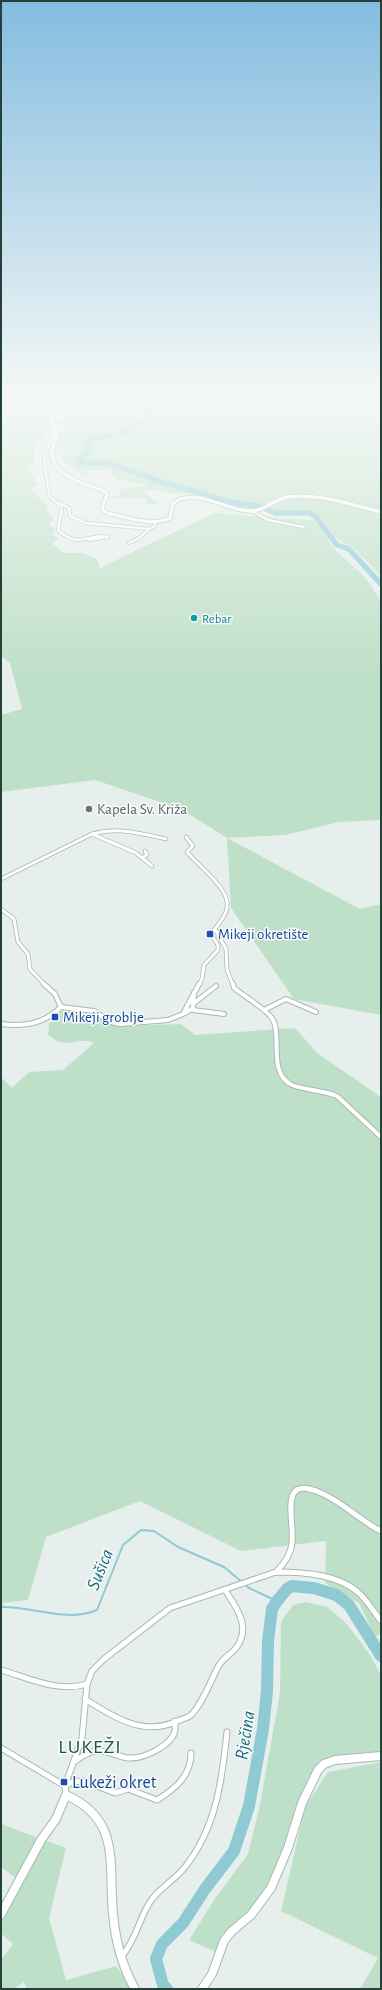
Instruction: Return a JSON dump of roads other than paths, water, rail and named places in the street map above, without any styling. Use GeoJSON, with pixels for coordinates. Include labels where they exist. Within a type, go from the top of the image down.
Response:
{"type":"FeatureCollection","features":[{"type":"Feature","properties":{"kind":"main road"},"geometry":{"type":"LineString","coordinates":[[92,487],[106,492],[107,494],[102,507],[105,512],[155,522],[170,518],[175,500],[188,497],[253,511],[288,497],[319,496],[381,512]]}},
{"type":"Feature","properties":{"kind":"main road"},"geometry":{"type":"LineString","coordinates":[[202,1989],[212,1974],[224,1941],[230,1932],[251,1915],[270,1888],[288,1848],[302,1802],[318,1770],[324,1764],[335,1760],[381,1756]]}},
{"type":"Feature","properties":{"kind":"main road"},"geometry":{"type":"LineString","coordinates":[[1,1914],[41,1840],[56,1819],[66,1791],[88,1810],[102,1829],[110,1846],[112,1908],[125,1967],[135,1989]]}},
{"type":"Feature","properties":{"kind":"street"},"geometry":{"type":"LineString","coordinates":[[48,487],[50,497],[70,508],[70,516],[80,522],[149,529]]}},
{"type":"Feature","properties":{"kind":"street"},"geometry":{"type":"LineString","coordinates":[[56,501],[62,507],[63,511],[58,528],[60,532],[70,538],[88,540],[108,537],[104,536],[88,540]]}},
{"type":"Feature","properties":{"kind":"street"},"geometry":{"type":"LineString","coordinates":[[253,511],[268,520],[304,527]]}},
{"type":"Feature","properties":{"kind":"street"},"geometry":{"type":"LineString","coordinates":[[129,543],[139,538],[155,526],[155,522]]}},
{"type":"Feature","properties":{"kind":"street"},"geometry":{"type":"LineString","coordinates":[[1,879],[92,834],[111,829],[119,829],[166,839]]}},
{"type":"Feature","properties":{"kind":"street"},"geometry":{"type":"LineString","coordinates":[[92,834],[125,847],[143,857],[152,866]]}},
{"type":"Feature","properties":{"kind":"street"},"geometry":{"type":"LineString","coordinates":[[184,1014],[202,979],[202,970],[204,965],[218,950],[218,945],[211,936],[228,912],[227,898],[222,888],[199,868],[187,852],[193,846],[186,837]]}},
{"type":"Feature","properties":{"kind":"street"},"geometry":{"type":"LineString","coordinates":[[143,857],[148,854],[145,852]]}},
{"type":"Feature","properties":{"kind":"street"},"geometry":{"type":"LineString","coordinates":[[1,910],[13,917],[17,925],[19,944],[28,954],[30,969],[40,981],[57,994],[61,1007]]}},
{"type":"Feature","properties":{"kind":"street"},"geometry":{"type":"LineString","coordinates":[[216,931],[226,949],[227,970],[234,988],[271,1017],[274,1025],[277,1063],[282,1076],[292,1085],[328,1092],[337,1096],[381,1137]]}},
{"type":"Feature","properties":{"kind":"street"},"geometry":{"type":"LineString","coordinates":[[193,1004],[203,997],[208,990],[216,986]]}},
{"type":"Feature","properties":{"kind":"street"},"geometry":{"type":"LineString","coordinates":[[193,1010],[194,993]]}},
{"type":"Feature","properties":{"kind":"street"},"geometry":{"type":"LineString","coordinates":[[264,1010],[286,999],[316,1012]]}},
{"type":"Feature","properties":{"kind":"street"},"geometry":{"type":"LineString","coordinates":[[1,1024],[28,1026],[39,1023],[48,1019],[61,1007],[94,1011],[112,1022],[120,1024],[168,1020],[193,1010],[224,1014]]}},
{"type":"Feature","properties":{"kind":"street"},"geometry":{"type":"LineString","coordinates":[[276,1572],[283,1566],[292,1544],[293,1529],[290,1499],[295,1490],[300,1488],[308,1488],[325,1495],[381,1531]]}},
{"type":"Feature","properties":{"kind":"street"},"geometry":{"type":"LineString","coordinates":[[66,1791],[73,1763],[82,1738],[87,1684],[92,1671],[104,1659],[170,1608],[276,1572],[292,1572],[336,1579],[350,1585],[366,1600],[381,1621]]}},
{"type":"Feature","properties":{"kind":"street"},"geometry":{"type":"LineString","coordinates":[[85,1699],[130,1725],[150,1728],[169,1725],[175,1721],[190,1716],[198,1706],[223,1658],[236,1648],[241,1636],[243,1625],[241,1615],[225,1590]]}},
{"type":"Feature","properties":{"kind":"street"},"geometry":{"type":"LineString","coordinates":[[1,1670],[63,1688],[74,1688],[87,1684]]}},
{"type":"Feature","properties":{"kind":"street"},"geometry":{"type":"LineString","coordinates":[[73,1763],[96,1750],[134,1758],[148,1753],[168,1742],[175,1731],[175,1721]]}},
{"type":"Feature","properties":{"kind":"street"},"geometry":{"type":"LineString","coordinates":[[122,1956],[129,1949],[136,1930],[150,1902],[160,1890],[182,1872],[200,1849],[216,1808],[222,1775],[227,1732]]}},
{"type":"Feature","properties":{"kind":"street"},"geometry":{"type":"LineString","coordinates":[[1,1748],[66,1791]]}},
{"type":"Feature","properties":{"kind":"street"},"geometry":{"type":"LineString","coordinates":[[66,1791],[71,1782],[87,1781],[115,1793],[128,1789],[157,1800],[172,1791],[190,1771],[192,1752]]}},
{"type":"Feature","properties":{"kind":"waterway","name":"Rječina"},"geometry":{"type":"LineString","coordinates":[[178,487],[230,502],[258,506],[276,513],[309,513],[317,518],[337,545],[349,549],[381,584]]}},
{"type":"Feature","properties":{"kind":"waterway","name":"Sušica"},"geometry":{"type":"LineString","coordinates":[[1,1607],[13,1607],[73,1615],[85,1614],[97,1610],[123,1545],[141,1530],[154,1531],[178,1547],[224,1567],[249,1588],[277,1601]]}},
{"type":"Feature","properties":{"kind":"waterway","name":"Rječina"},"geometry":{"type":"LineString","coordinates":[[167,1989],[163,1985],[156,1959],[162,1944],[183,1923],[205,1889],[234,1851],[249,1806],[263,1729],[267,1691],[268,1641],[272,1609],[277,1601],[287,1589],[292,1586],[314,1588],[336,1595],[349,1605],[381,1656]]}},
{"type":"Feature","properties":{"kind":"place","name":"Rebar"},"geometry":{"type":"Point","coordinates":[194,618]}},
{"type":"Feature","properties":{"kind":"place","name":"Kapela Sv. Križa"},"geometry":{"type":"Point","coordinates":[89,809]}},
{"type":"Feature","properties":{"kind":"place","name":"Mikeji okretište"},"geometry":{"type":"Point","coordinates":[210,934]}},
{"type":"Feature","properties":{"kind":"place","name":"Mikeji groblje"},"geometry":{"type":"Point","coordinates":[55,1017]}},
{"type":"Feature","properties":{"kind":"place","name":"Lukeži okret"},"geometry":{"type":"Point","coordinates":[64,1782]}},
{"type":"Feature","properties":{"kind":"district","name":"LUKEŽI"},"geometry":{"type":"Point","coordinates":[90,1746]}}]}
